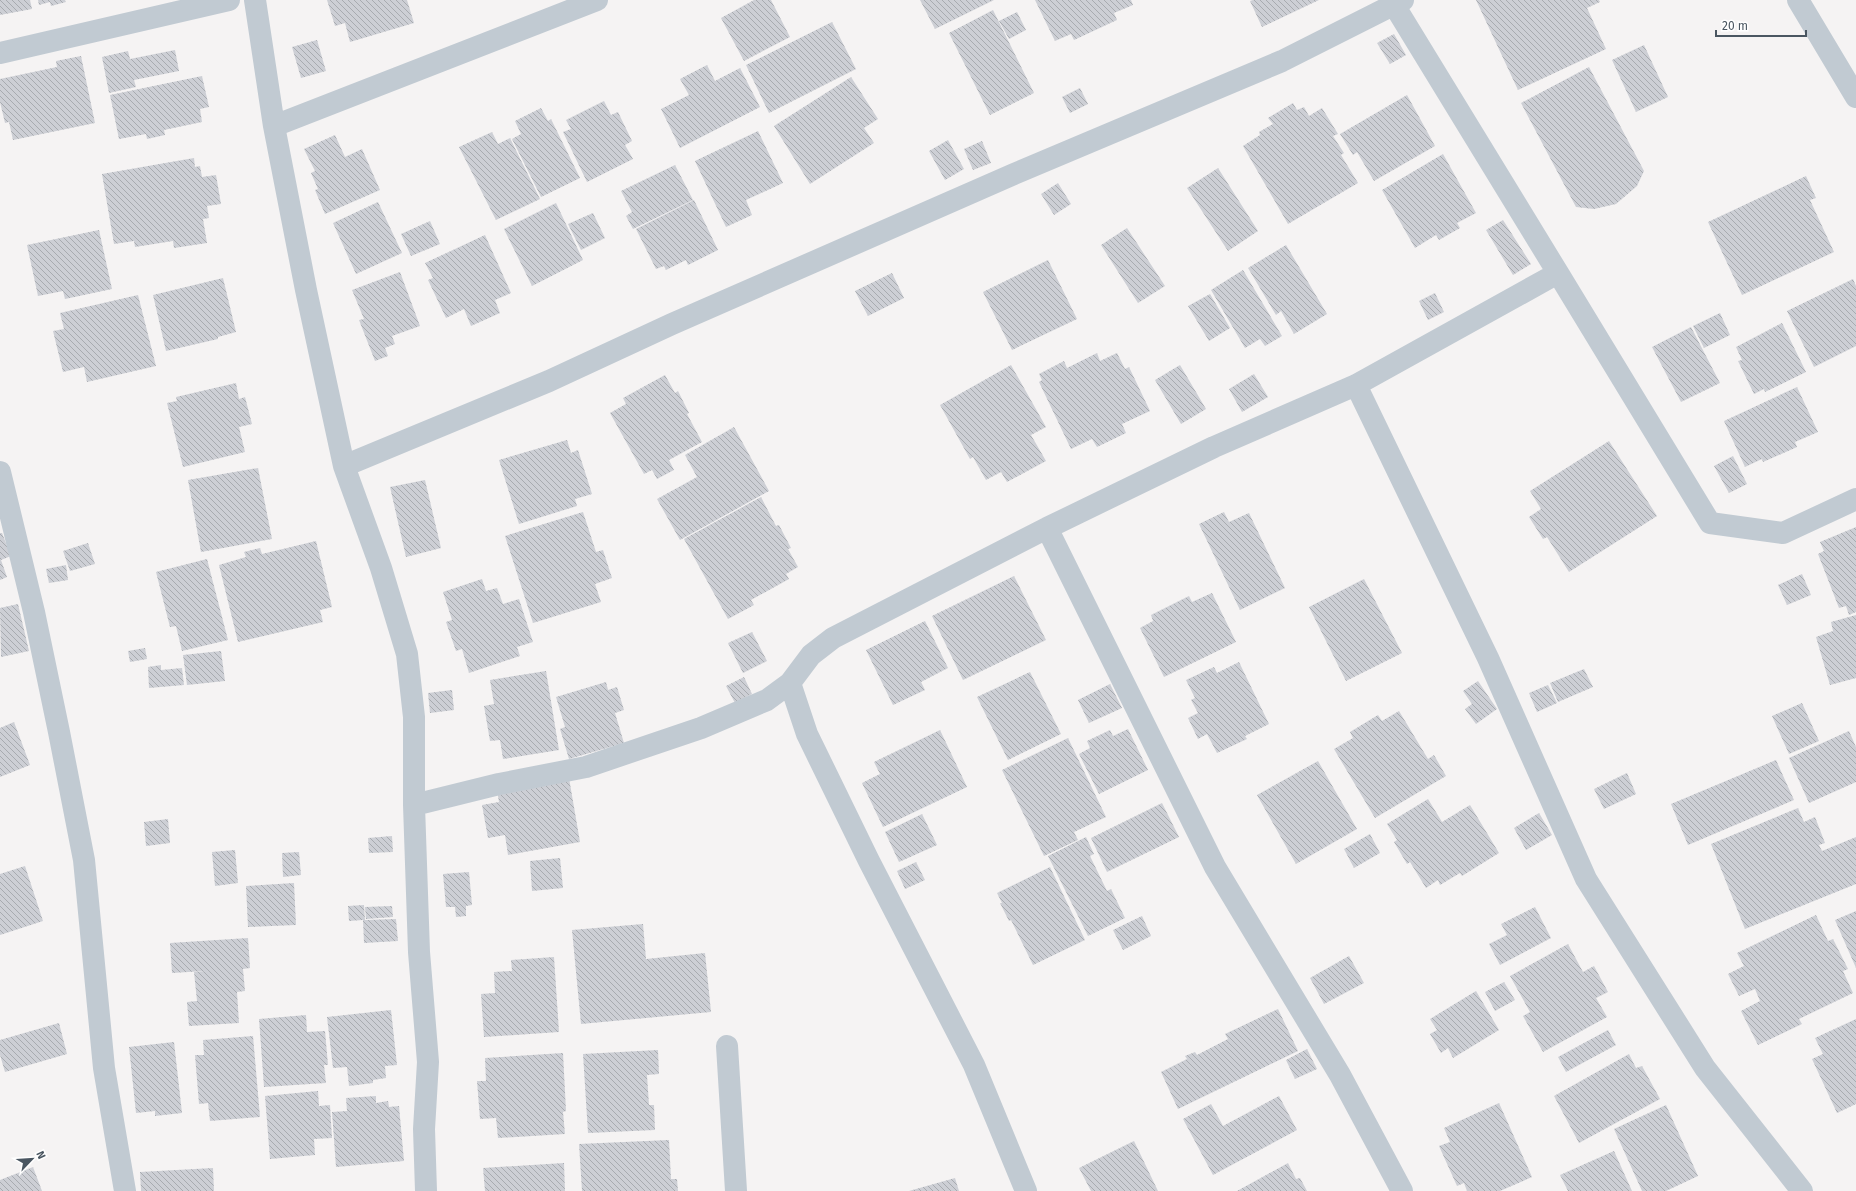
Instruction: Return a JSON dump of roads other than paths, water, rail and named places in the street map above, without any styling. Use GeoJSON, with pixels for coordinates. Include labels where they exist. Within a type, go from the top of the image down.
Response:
{"type":"FeatureCollection","features":[{"type":"Feature","properties":{"kind":"street"},"geometry":{"type":"LineString","coordinates":[[0,53],[229,0]]}},
{"type":"Feature","properties":{"kind":"street"},"geometry":{"type":"LineString","coordinates":[[255,0],[274,126],[306,290],[344,466],[381,568],[407,654],[414,717],[414,805],[419,952],[428,1062],[424,1128],[426,1191]]}},
{"type":"Feature","properties":{"kind":"street"},"geometry":{"type":"LineString","coordinates":[[274,126],[597,0]]}},
{"type":"Feature","properties":{"kind":"street"},"geometry":{"type":"LineString","coordinates":[[1798,0],[1856,97]]}},
{"type":"Feature","properties":{"kind":"street"},"geometry":{"type":"LineString","coordinates":[[344,466],[549,381],[672,324],[1014,174],[1282,60],[1396,2],[1558,274],[1710,523],[1783,533],[1856,499]]}},
{"type":"Feature","properties":{"kind":"street"},"geometry":{"type":"LineString","coordinates":[[414,805],[499,784],[586,767],[701,728],[767,700],[790,683],[811,655],[833,638],[1047,528],[1214,447],[1356,385],[1558,274]]}},
{"type":"Feature","properties":{"kind":"street"},"geometry":{"type":"LineString","coordinates":[[1356,385],[1488,658],[1586,879],[1705,1068],[1802,1191]]}},
{"type":"Feature","properties":{"kind":"street"},"geometry":{"type":"LineString","coordinates":[[0,472],[34,612],[84,860],[104,1068],[125,1191]]}},
{"type":"Feature","properties":{"kind":"street"},"geometry":{"type":"LineString","coordinates":[[1047,528],[1215,867],[1340,1075],[1402,1191]]}},
{"type":"Feature","properties":{"kind":"street"},"geometry":{"type":"LineString","coordinates":[[790,683],[807,734],[869,861],[974,1065],[1026,1191]]}},
{"type":"Feature","properties":{"kind":"street"},"geometry":{"type":"LineString","coordinates":[[727,1046],[736,1191]]}}]}
